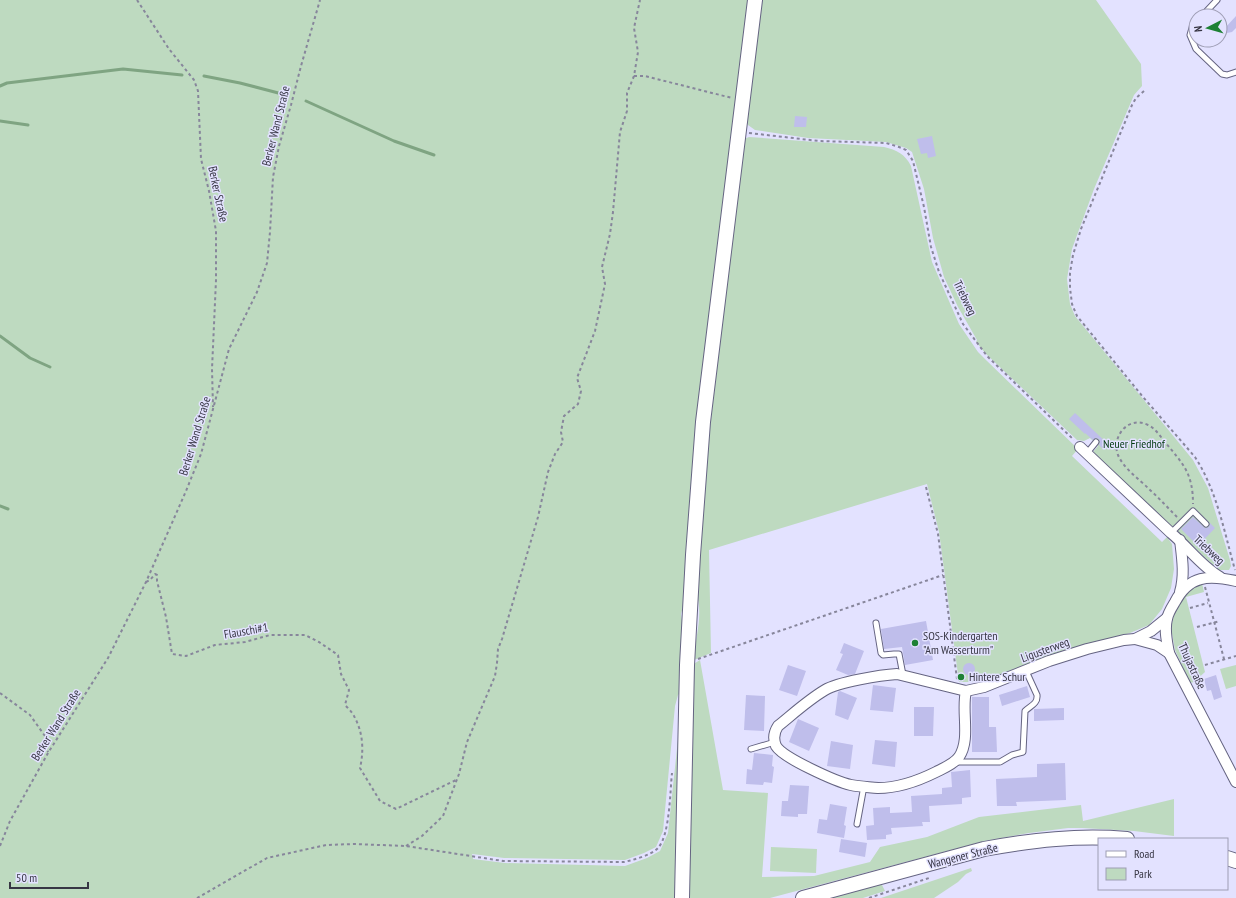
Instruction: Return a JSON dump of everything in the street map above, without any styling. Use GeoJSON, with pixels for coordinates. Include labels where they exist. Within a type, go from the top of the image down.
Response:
{"type":"FeatureCollection","features":[{"type":"Feature","properties":{"kind":"main road"},"geometry":{"type":"LineString","coordinates":[[682,898],[687,665],[693,555],[703,422],[755,0]]}},
{"type":"Feature","properties":{"kind":"main road","name":"Wangener Straße"},"geometry":{"type":"LineString","coordinates":[[803,898],[984,849],[1042,839],[1078,837],[1102,838]]}},
{"type":"Feature","properties":{"kind":"street","name":"Triebweg"},"geometry":{"type":"LineString","coordinates":[[1086,449],[1210,571],[1220,577]]}},
{"type":"Feature","properties":{"kind":"street","name":"Triebweg"},"geometry":{"type":"LineString","coordinates":[[1180,540],[1182,557],[1182,583],[1180,592]]}},
{"type":"Feature","properties":{"kind":"street","name":"Thujastraße"},"geometry":{"type":"LineString","coordinates":[[1236,581],[1220,577],[1202,578],[1186,586],[1180,592],[1167,618],[1166,635],[1169,653],[1236,782]]}},
{"type":"Feature","properties":{"kind":"street","name":"Ligusterweg"},"geometry":{"type":"LineString","coordinates":[[962,690],[984,687],[1049,661],[1087,649],[1135,638],[1151,631],[1167,618]]}},
{"type":"Feature","properties":{"kind":"street","name":"Ligusterweg"},"geometry":{"type":"LineString","coordinates":[[1135,638],[1157,645],[1169,653]]}},
{"type":"Feature","properties":{"kind":"street"},"geometry":{"type":"LineString","coordinates":[[887,675],[903,675],[962,690],[965,696],[966,718],[964,744],[961,754],[954,762],[931,775],[906,785],[878,788],[851,785],[824,774],[780,751],[775,742],[775,730],[778,726],[826,689],[841,684],[887,675]]}},
{"type":"Feature","properties":{"kind":"lane"},"geometry":{"type":"LineString","coordinates":[[1210,8],[1217,0]]}},
{"type":"Feature","properties":{"kind":"lane"},"geometry":{"type":"LineString","coordinates":[[1196,48],[1222,74],[1227,76],[1236,72]]}},
{"type":"Feature","properties":{"kind":"lane"},"geometry":{"type":"LineString","coordinates":[[1086,449],[1096,442]]}},
{"type":"Feature","properties":{"kind":"lane"},"geometry":{"type":"LineString","coordinates":[[1171,533],[1193,511],[1206,524]]}},
{"type":"Feature","properties":{"kind":"lane"},"geometry":{"type":"LineString","coordinates":[[876,623],[881,653],[883,655],[899,654],[903,675]]}},
{"type":"Feature","properties":{"kind":"lane"},"geometry":{"type":"LineString","coordinates":[[954,762],[1000,762],[1012,755],[1023,752],[1025,712],[1038,700],[1026,671]]}},
{"type":"Feature","properties":{"kind":"lane"},"geometry":{"type":"LineString","coordinates":[[750,749],[775,742]]}},
{"type":"Feature","properties":{"kind":"lane"},"geometry":{"type":"LineString","coordinates":[[857,824],[864,786]]}},
{"type":"Feature","properties":{"kind":"path","name":"Berker Straße"},"geometry":{"type":"LineString","coordinates":[[138,0],[169,49],[194,80],[198,91],[201,159],[209,191],[216,231],[216,280],[212,369],[213,410]]}},
{"type":"Feature","properties":{"kind":"path","name":"Berker Wand Straße"},"geometry":{"type":"LineString","coordinates":[[0,846],[10,821],[48,753],[108,658],[146,582],[201,454],[229,349],[257,292],[267,263],[273,177],[279,146],[292,105],[301,66],[320,0]]}},
{"type":"Feature","properties":{"kind":"path"},"geometry":{"type":"LineString","coordinates":[[406,846],[422,836],[443,816],[458,774],[467,742],[495,676],[498,649],[524,567],[544,494],[548,472],[555,454],[563,442],[560,432],[564,416],[578,404],[582,391],[577,378],[595,330],[605,284],[602,267],[610,234],[613,212],[620,132],[628,111],[627,93],[634,76],[638,52],[634,28],[640,0]]}},
{"type":"Feature","properties":{"kind":"path"},"geometry":{"type":"LineString","coordinates":[[634,76],[645,76],[743,101]]}},
{"type":"Feature","properties":{"kind":"path"},"geometry":{"type":"LineString","coordinates":[[1144,91],[1136,98],[1132,105],[1081,229],[1073,255],[1070,274],[1072,304],[1077,316],[1201,466],[1216,501],[1236,575]]}},
{"type":"Feature","properties":{"kind":"path","name":"Triebweg"},"geometry":{"type":"LineString","coordinates":[[739,131],[819,141],[886,144],[906,150],[913,161],[924,207],[931,247],[939,272],[963,324],[987,356],[1086,449]]}},
{"type":"Feature","properties":{"kind":"path"},"geometry":{"type":"LineString","coordinates":[[1182,522],[1123,462],[1118,455],[1116,447],[1120,432],[1126,426],[1134,422],[1148,425],[1156,431],[1180,461],[1189,475],[1193,492],[1193,511]]}},
{"type":"Feature","properties":{"kind":"path"},"geometry":{"type":"LineString","coordinates":[[1086,449],[1116,447]]}},
{"type":"Feature","properties":{"kind":"path"},"geometry":{"type":"LineString","coordinates":[[926,487],[938,534],[943,575],[962,690]]}},
{"type":"Feature","properties":{"kind":"path","name":"Flauschi#1"},"geometry":{"type":"LineString","coordinates":[[146,582],[155,574],[157,575],[172,654],[186,656],[215,645],[245,642],[270,635],[305,635],[319,642],[338,655],[341,674],[350,690],[346,705],[355,717],[361,737],[364,753],[360,768],[380,801],[396,809],[456,780]]}},
{"type":"Feature","properties":{"kind":"path"},"geometry":{"type":"LineString","coordinates":[[687,665],[698,659],[943,575]]}},
{"type":"Feature","properties":{"kind":"path"},"geometry":{"type":"LineString","coordinates":[[1202,578],[1224,659]]}},
{"type":"Feature","properties":{"kind":"path"},"geometry":{"type":"LineString","coordinates":[[1190,608],[1209,603]]}},
{"type":"Feature","properties":{"kind":"path"},"geometry":{"type":"LineString","coordinates":[[1197,627],[1220,621]]}},
{"type":"Feature","properties":{"kind":"path"},"geometry":{"type":"LineString","coordinates":[[1205,664],[1236,656]]}},
{"type":"Feature","properties":{"kind":"path"},"geometry":{"type":"LineString","coordinates":[[0,693],[30,716],[45,736],[48,753]]}},
{"type":"Feature","properties":{"kind":"path"},"geometry":{"type":"LineString","coordinates":[[197,898],[267,858],[326,845],[354,844],[406,846],[503,861],[624,862],[635,859],[658,848],[666,831],[672,767]]}},
{"type":"Feature","properties":{"kind":"green space"},"geometry":{"type":"Polygon","coordinates":[[[0,0],[749,0],[686,596],[681,614],[684,634],[683,690],[678,695],[675,706],[663,831],[656,847],[625,860],[504,858],[472,854],[473,859],[505,863],[625,866],[647,858],[660,851],[668,833],[679,730],[675,898],[0,898],[0,0]]]}},
{"type":"Feature","properties":{"kind":"green space","name":"Neuer Friedhof"},"geometry":{"type":"Polygon","coordinates":[[[761,0],[1096,0],[1141,64],[1142,86],[1134,95],[1094,189],[1072,249],[1067,279],[1070,304],[1075,316],[1193,460],[1208,488],[1230,560],[1231,566],[1229,570],[1220,570],[1213,565],[1093,452],[1098,446],[1090,438],[1084,441],[1077,440],[986,354],[976,342],[977,340],[958,307],[944,277],[933,238],[924,189],[912,152],[906,148],[886,142],[808,138],[755,130],[748,125],[745,120],[761,0]]]}},
{"type":"Feature","properties":{"kind":"green space"},"geometry":{"type":"Polygon","coordinates":[[[749,137],[884,147],[897,151],[906,158],[911,166],[932,262],[959,324],[978,352],[1078,449],[1072,456],[1162,542],[1167,537],[1172,544],[1174,569],[1171,588],[1162,609],[1149,625],[1130,633],[1052,655],[979,682],[959,682],[939,532],[927,484],[709,550],[711,653],[694,660],[699,617],[696,591],[705,470],[744,139],[749,137]]]}},
{"type":"Feature","properties":{"kind":"green space"},"geometry":{"type":"Polygon","coordinates":[[[1202,583],[1204,592],[1186,597],[1205,672],[1194,682],[1190,683],[1175,650],[1171,628],[1174,614],[1186,592],[1202,583]]]}},
{"type":"Feature","properties":{"kind":"green space"},"geometry":{"type":"Polygon","coordinates":[[[700,660],[723,790],[768,793],[762,877],[814,876],[870,862],[880,847],[927,837],[979,817],[1081,805],[1083,821],[1174,799],[1174,836],[1134,831],[1068,828],[985,841],[770,898],[687,898],[692,665],[700,660]]]}},
{"type":"Feature","properties":{"kind":"green space"},"geometry":{"type":"Polygon","coordinates":[[[1236,665],[1236,686],[1226,689],[1220,669],[1236,665]]]}},
{"type":"Feature","properties":{"kind":"green space"},"geometry":{"type":"Polygon","coordinates":[[[771,847],[817,849],[816,873],[770,871],[771,847]]]}},
{"type":"Feature","properties":{"kind":"green space"},"geometry":{"type":"Polygon","coordinates":[[[971,868],[972,871],[934,898],[881,898],[971,868]]]}},
{"type":"Feature","properties":{"kind":"green space"},"geometry":{"type":"Polygon","coordinates":[[[881,883],[885,891],[863,898],[828,898],[881,883]]]}},
{"type":"Feature","properties":{"kind":"building"},"geometry":{"type":"Polygon","coordinates":[[[1236,16],[1236,28],[1232,32],[1228,33],[1228,25],[1236,16]]]}},
{"type":"Feature","properties":{"kind":"building"},"geometry":{"type":"Polygon","coordinates":[[[795,116],[807,117],[806,127],[794,127],[795,116]]]}},
{"type":"Feature","properties":{"kind":"building"},"geometry":{"type":"Polygon","coordinates":[[[932,136],[936,156],[928,158],[927,153],[921,154],[917,139],[932,136]]]}},
{"type":"Feature","properties":{"kind":"building"},"geometry":{"type":"Polygon","coordinates":[[[1075,413],[1108,444],[1103,449],[1099,445],[1099,439],[1096,438],[1093,440],[1069,419],[1075,413]]]}},
{"type":"Feature","properties":{"kind":"building"},"geometry":{"type":"Polygon","coordinates":[[[1193,517],[1205,528],[1209,527],[1210,523],[1215,528],[1198,546],[1181,529],[1193,517]]]}},
{"type":"Feature","properties":{"kind":"building","name":"SOS-Kindergarten \"Am Wasserturm\""},"geometry":{"type":"Polygon","coordinates":[[[926,621],[933,660],[905,665],[902,647],[884,649],[881,629],[926,621]]]}},
{"type":"Feature","properties":{"kind":"building"},"geometry":{"type":"Polygon","coordinates":[[[844,643],[864,651],[855,674],[848,675],[836,670],[843,654],[840,653],[844,643]]]}},
{"type":"Feature","properties":{"kind":"building"},"geometry":{"type":"Polygon","coordinates":[[[971,663],[974,664],[974,674],[967,675],[964,674],[963,667],[964,664],[971,663]]]}},
{"type":"Feature","properties":{"kind":"building"},"geometry":{"type":"Polygon","coordinates":[[[788,665],[806,671],[797,696],[779,690],[788,665]]]}},
{"type":"Feature","properties":{"kind":"building"},"geometry":{"type":"Polygon","coordinates":[[[1216,675],[1222,697],[1214,700],[1211,690],[1207,691],[1204,679],[1216,675]]]}},
{"type":"Feature","properties":{"kind":"building"},"geometry":{"type":"Polygon","coordinates":[[[873,685],[896,688],[893,712],[870,710],[873,685]]]}},
{"type":"Feature","properties":{"kind":"building"},"geometry":{"type":"Polygon","coordinates":[[[1027,686],[1030,697],[1002,706],[999,695],[1027,686]]]}},
{"type":"Feature","properties":{"kind":"building"},"geometry":{"type":"Polygon","coordinates":[[[840,691],[857,698],[848,720],[835,715],[838,692],[840,691]]]}},
{"type":"Feature","properties":{"kind":"building"},"geometry":{"type":"Polygon","coordinates":[[[746,695],[765,696],[764,731],[744,730],[746,695]]]}},
{"type":"Feature","properties":{"kind":"building"},"geometry":{"type":"Polygon","coordinates":[[[972,697],[989,697],[989,727],[996,727],[997,752],[972,752],[972,697]]]}},
{"type":"Feature","properties":{"kind":"building"},"geometry":{"type":"Polygon","coordinates":[[[914,707],[934,707],[933,736],[914,736],[914,707]]]}},
{"type":"Feature","properties":{"kind":"building"},"geometry":{"type":"Polygon","coordinates":[[[1064,708],[1064,720],[1034,721],[1034,709],[1064,708]]]}},
{"type":"Feature","properties":{"kind":"building"},"geometry":{"type":"Polygon","coordinates":[[[798,719],[819,728],[809,751],[789,742],[798,719]]]}},
{"type":"Feature","properties":{"kind":"building"},"geometry":{"type":"Polygon","coordinates":[[[875,740],[897,742],[895,767],[872,764],[875,740]]]}},
{"type":"Feature","properties":{"kind":"building"},"geometry":{"type":"Polygon","coordinates":[[[831,741],[853,745],[850,769],[827,766],[831,741]]]}},
{"type":"Feature","properties":{"kind":"building"},"geometry":{"type":"Polygon","coordinates":[[[754,753],[773,755],[772,766],[774,767],[772,783],[764,782],[763,785],[746,784],[747,769],[752,770],[754,753]]]}},
{"type":"Feature","properties":{"kind":"building"},"geometry":{"type":"Polygon","coordinates":[[[1065,763],[1066,800],[1016,802],[1017,806],[997,806],[996,779],[1037,777],[1037,764],[1065,763]]]}},
{"type":"Feature","properties":{"kind":"building"},"geometry":{"type":"Polygon","coordinates":[[[970,770],[971,797],[962,798],[962,804],[929,806],[930,822],[922,822],[923,826],[891,828],[892,834],[886,835],[886,839],[867,840],[866,826],[874,825],[873,808],[890,807],[890,813],[912,812],[911,796],[942,794],[942,788],[952,787],[951,772],[970,770]]]}},
{"type":"Feature","properties":{"kind":"building"},"geometry":{"type":"Polygon","coordinates":[[[790,785],[809,786],[807,814],[798,814],[798,817],[781,816],[782,801],[788,801],[790,785]]]}},
{"type":"Feature","properties":{"kind":"building"},"geometry":{"type":"Polygon","coordinates":[[[830,804],[847,807],[844,825],[846,826],[844,838],[817,833],[819,819],[827,820],[830,804]]]}},
{"type":"Feature","properties":{"kind":"building"},"geometry":{"type":"Polygon","coordinates":[[[841,839],[867,843],[865,857],[839,852],[841,839]]]}},
{"type":"Feature","properties":{"kind":"waterway"},"geometry":{"type":"LineString","coordinates":[[0,86],[7,83],[123,69],[182,75]]}},
{"type":"Feature","properties":{"kind":"waterway"},"geometry":{"type":"LineString","coordinates":[[204,76],[240,83],[286,95]]}},
{"type":"Feature","properties":{"kind":"waterway"},"geometry":{"type":"LineString","coordinates":[[306,101],[394,141],[434,155]]}},
{"type":"Feature","properties":{"kind":"waterway"},"geometry":{"type":"LineString","coordinates":[[0,121],[28,125]]}},
{"type":"Feature","properties":{"kind":"waterway"},"geometry":{"type":"LineString","coordinates":[[0,336],[30,358],[50,367]]}},
{"type":"Feature","properties":{"kind":"waterway"},"geometry":{"type":"LineString","coordinates":[[0,506],[8,509]]}},
{"type":"Feature","properties":{"kind":"place","name":"SOS-Kindergarten \"Am Wasserturm\""},"geometry":{"type":"Point","coordinates":[915,643]}},
{"type":"Feature","properties":{"kind":"place","name":"Hintere Schur"},"geometry":{"type":"Point","coordinates":[961,677]}}]}
